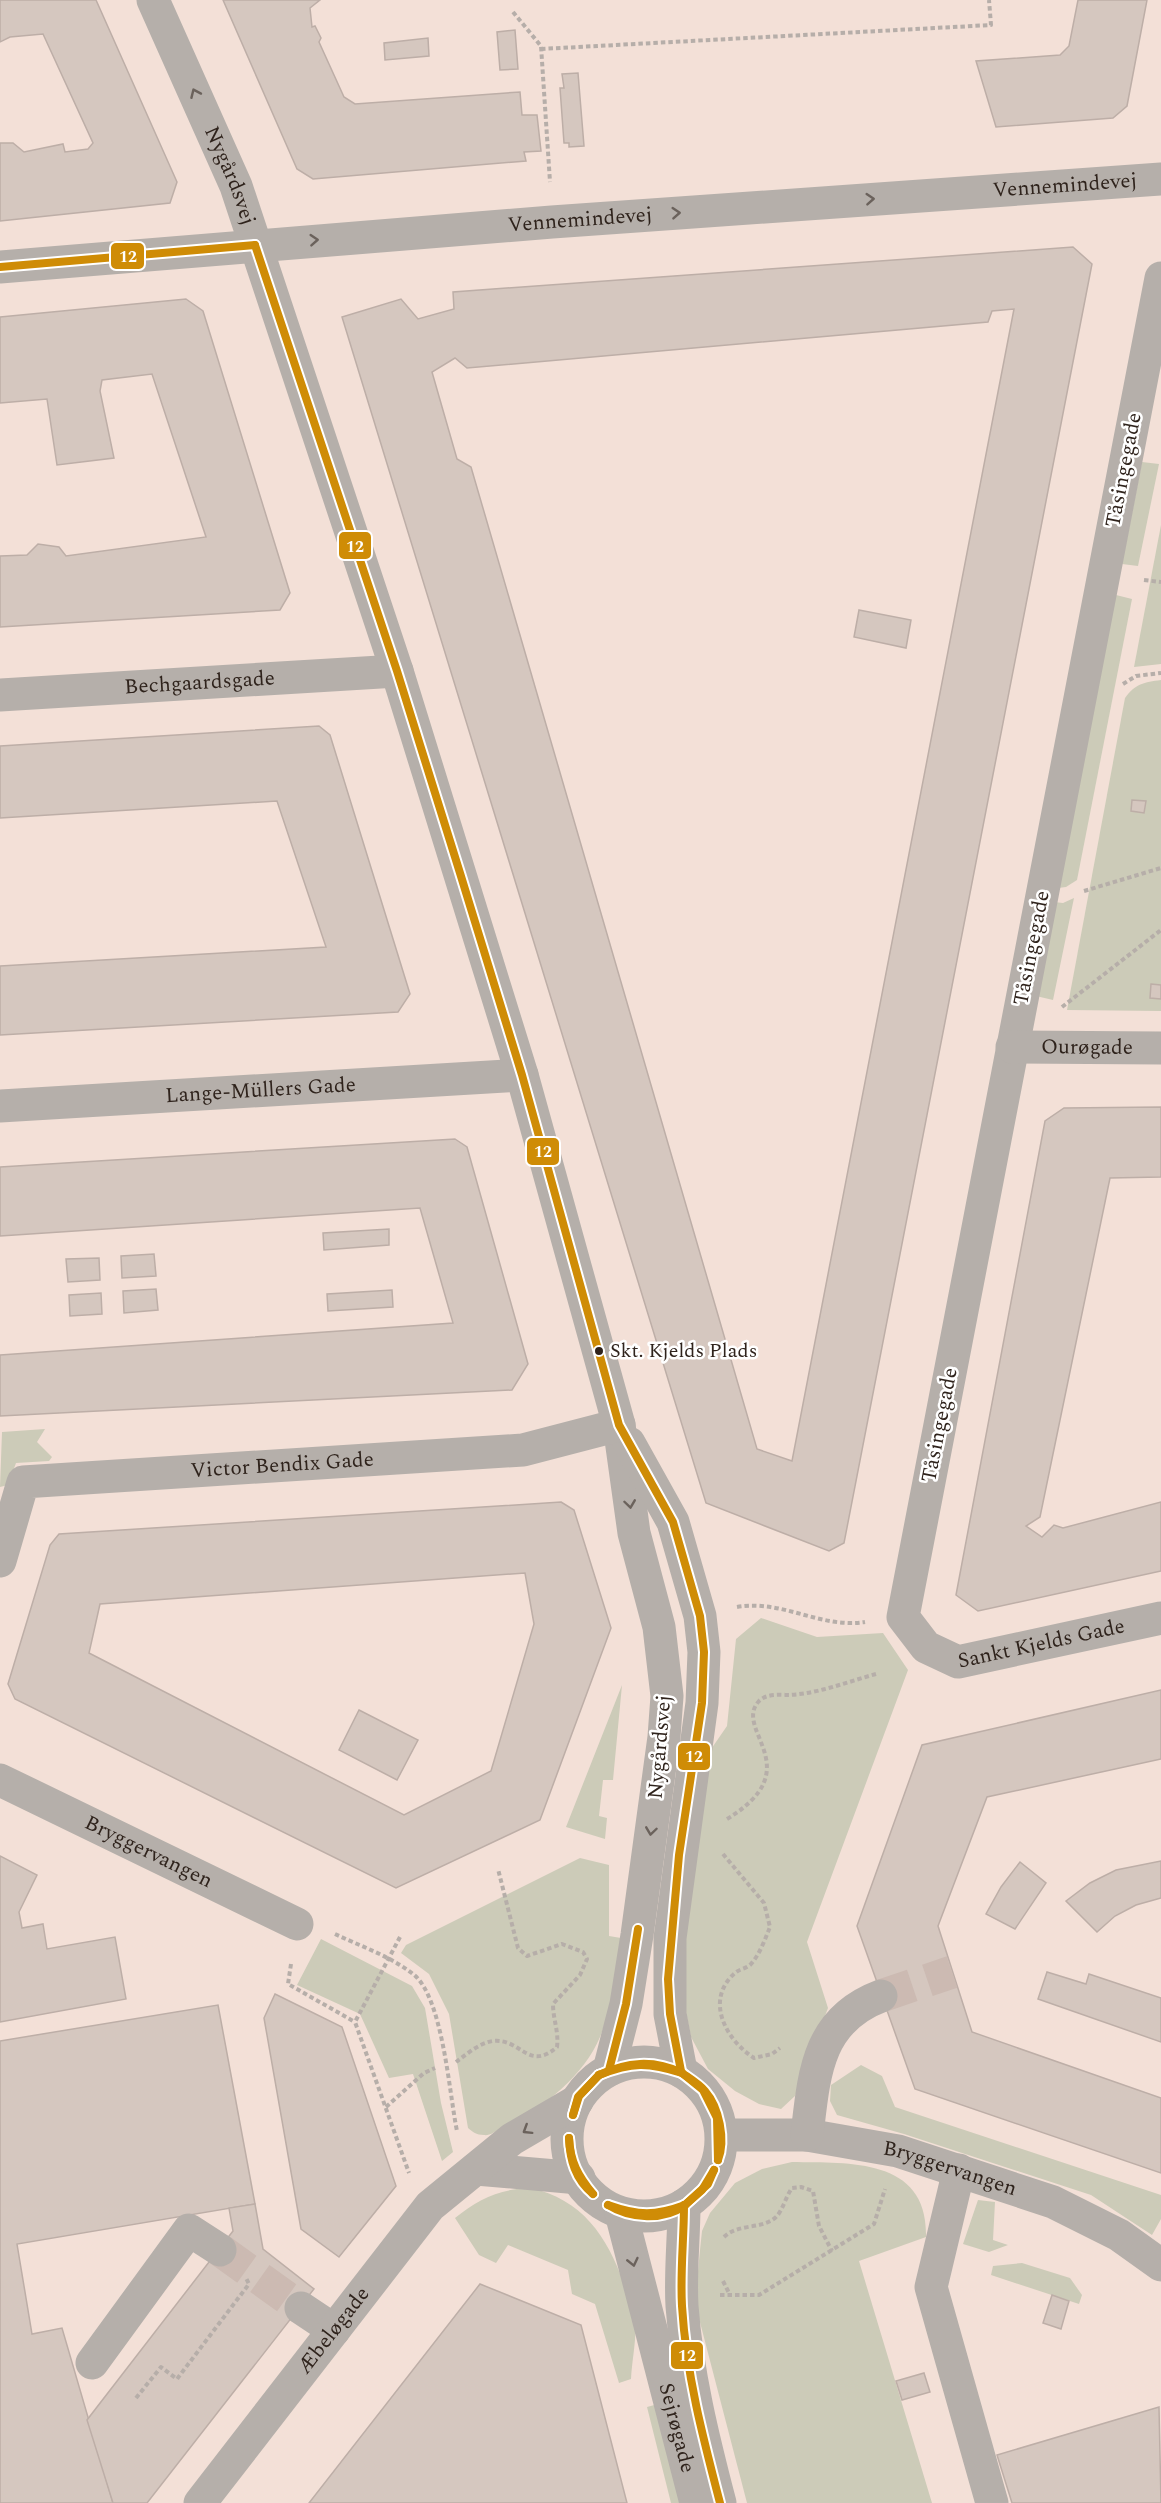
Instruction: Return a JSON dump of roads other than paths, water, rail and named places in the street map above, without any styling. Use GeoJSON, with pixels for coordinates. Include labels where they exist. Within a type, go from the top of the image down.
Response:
{"type":"FeatureCollection","features":[{"type":"Feature","properties":{"kind":"street","name":"Nygårdsvej"},"geometry":{"type":"LineString","coordinates":[[153,0],[230,170],[397,671],[522,1075],[619,1425],[634,1533],[659,1627],[667,1696],[638,1935],[626,2004],[609,2070]]}},
{"type":"Feature","properties":{"kind":"street","name":"Vennemindevej"},"geometry":{"type":"LineString","coordinates":[[0,267],[552,222],[1161,178]]}},
{"type":"Feature","properties":{"kind":"street","name":"Tåsingegade"},"geometry":{"type":"LineString","coordinates":[[903,1617],[1161,278]]}},
{"type":"Feature","properties":{"kind":"street","name":"Bechgaardsgade"},"geometry":{"type":"LineString","coordinates":[[0,695],[397,671]]}},
{"type":"Feature","properties":{"kind":"street","name":"Ourøgade"},"geometry":{"type":"LineString","coordinates":[[1012,1047],[1161,1048]]}},
{"type":"Feature","properties":{"kind":"street","name":"Lange-Müllers Gade"},"geometry":{"type":"LineString","coordinates":[[0,1106],[522,1075]]}},
{"type":"Feature","properties":{"kind":"street","name":"Nygårdsvej"},"geometry":{"type":"LineString","coordinates":[[619,1425],[673,1522],[700,1616],[704,1652],[702,1703],[679,1855],[668,1979],[670,2014],[681,2071]]}},
{"type":"Feature","properties":{"kind":"street","name":"Victor Bendix Gade"},"geometry":{"type":"LineString","coordinates":[[0,1561],[23,1482],[523,1450],[619,1425]]}},
{"type":"Feature","properties":{"kind":"street","name":"Sankt Kjelds Gade"},"geometry":{"type":"LineString","coordinates":[[903,1617],[926,1647],[958,1662],[1161,1618]]}},
{"type":"Feature","properties":{"kind":"street","name":"Bryggervangen"},"geometry":{"type":"LineString","coordinates":[[0,1780],[297,1924]]}},
{"type":"Feature","properties":{"kind":"street"},"geometry":{"type":"LineString","coordinates":[[807,2135],[813,2090],[823,2052],[837,2023],[863,2003],[881,1996]]}},
{"type":"Feature","properties":{"kind":"street"},"geometry":{"type":"LineString","coordinates":[[646,2062],[664,2064],[681,2071],[697,2083],[710,2098],[722,2135],[719,2156],[712,2175],[701,2192],[684,2205],[664,2214],[643,2217],[621,2213],[600,2203],[572,2167],[567,2144],[571,2114],[577,2101],[585,2088],[609,2070],[646,2062]]}},
{"type":"Feature","properties":{"kind":"street","name":"Æbeløgade"},"geometry":{"type":"LineString","coordinates":[[200,2503],[430,2206],[512,2139],[577,2101]]}},
{"type":"Feature","properties":{"kind":"street","name":"Bryggervangen"},"geometry":{"type":"LineString","coordinates":[[722,2135],[807,2135],[866,2143],[959,2170],[1053,2202],[1119,2235],[1161,2265]]}},
{"type":"Feature","properties":{"kind":"street"},"geometry":{"type":"LineString","coordinates":[[476,2169],[579,2178]]}},
{"type":"Feature","properties":{"kind":"street"},"geometry":{"type":"LineString","coordinates":[[959,2170],[931,2288],[992,2503]]}},
{"type":"Feature","properties":{"kind":"street","name":"Sejrøgade"},"geometry":{"type":"LineString","coordinates":[[684,2205],[682,2303],[686,2348],[695,2403],[720,2503]]}},
{"type":"Feature","properties":{"kind":"street","name":"Sejrøgade"},"geometry":{"type":"LineString","coordinates":[[621,2213],[696,2503]]}},
{"type":"Feature","properties":{"kind":"street"},"geometry":{"type":"LineString","coordinates":[[92,2363],[189,2230],[220,2250]]}},
{"type":"Feature","properties":{"kind":"street"},"geometry":{"type":"LineString","coordinates":[[301,2308],[334,2330]]}},
{"type":"Feature","properties":{"kind":"tunnel"},"geometry":{"type":"LineString","coordinates":[[881,1996],[952,1972]]}},
{"type":"Feature","properties":{"kind":"tunnel"},"geometry":{"type":"LineString","coordinates":[[220,2250],[301,2308]]}},
{"type":"Feature","properties":{"kind":"place","name":"Skt. Kjelds Plads"},"geometry":{"type":"Point","coordinates":[599,1351]}}]}
